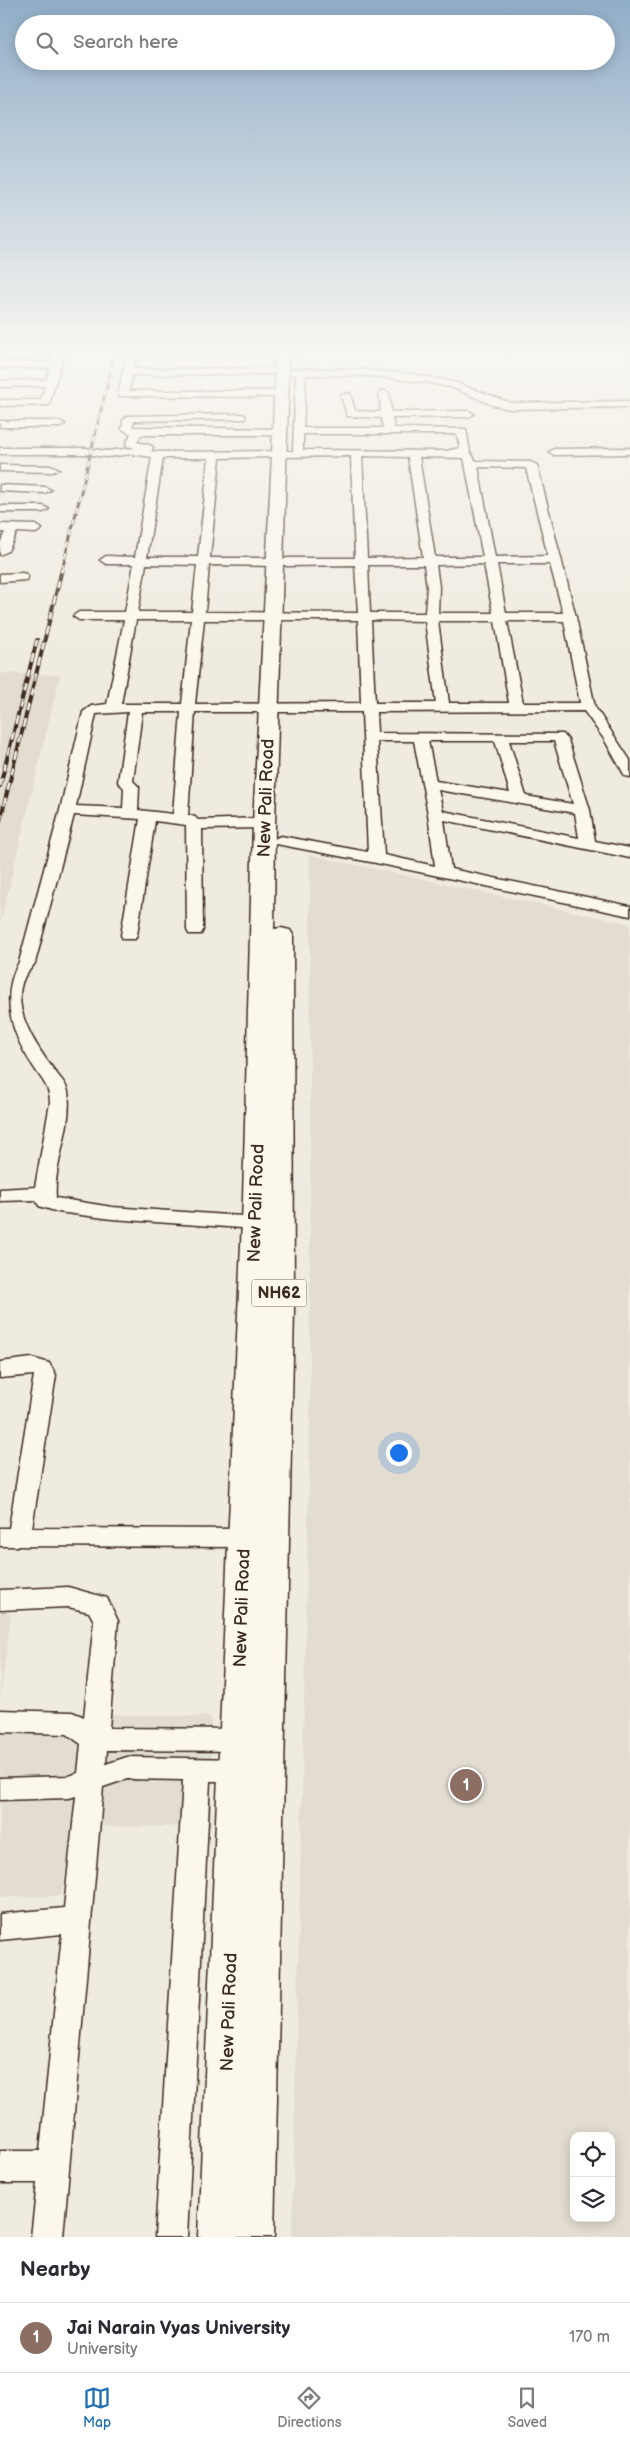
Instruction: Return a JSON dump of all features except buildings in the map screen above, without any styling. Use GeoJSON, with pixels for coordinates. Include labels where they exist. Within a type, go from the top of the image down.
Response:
{"type":"FeatureCollection","features":[{"type":"Feature","properties":{"kind":"highway","name":"New Pali Road"},"geometry":{"type":"LineString","coordinates":[[251,2237],[252,1755],[245,1538],[273,832],[285,453]]}},
{"type":"Feature","properties":{"kind":"highway","name":"New Pali Road"},"geometry":{"type":"LineString","coordinates":[[221,2237],[279,1310],[273,832]]}},
{"type":"Feature","properties":{"kind":"street"},"geometry":{"type":"LineString","coordinates":[[148,453],[158,455],[204,453]]}},
{"type":"Feature","properties":{"kind":"street"},"geometry":{"type":"LineString","coordinates":[[196,930],[187,822],[188,708],[215,453]]}},
{"type":"Feature","properties":{"kind":"street"},"geometry":{"type":"LineString","coordinates":[[355,453],[365,616],[376,858]]}},
{"type":"Feature","properties":{"kind":"street"},"geometry":{"type":"LineString","coordinates":[[413,453],[433,587],[431,616],[443,708]]}},
{"type":"Feature","properties":{"kind":"street"},"geometry":{"type":"LineString","coordinates":[[449,453],[470,456],[517,707]]}},
{"type":"Feature","properties":{"kind":"street"},"geometry":{"type":"LineString","coordinates":[[113,708],[141,562],[158,455]]}},
{"type":"Feature","properties":{"kind":"street"},"geometry":{"type":"LineString","coordinates":[[472,464],[531,465],[570,617],[588,707],[611,739],[630,773]]}},
{"type":"Feature","properties":{"kind":"street"},"geometry":{"type":"LineString","coordinates":[[0,468],[53,469]]}},
{"type":"Feature","properties":{"kind":"street"},"geometry":{"type":"LineString","coordinates":[[21,489],[31,468]]}},
{"type":"Feature","properties":{"kind":"street"},"geometry":{"type":"LineString","coordinates":[[0,488],[45,490]]}},
{"type":"Feature","properties":{"kind":"street"},"geometry":{"type":"LineString","coordinates":[[0,509],[43,509]]}},
{"type":"Feature","properties":{"kind":"street"},"geometry":{"type":"LineString","coordinates":[[0,528],[36,529]]}},
{"type":"Feature","properties":{"kind":"street"},"geometry":{"type":"LineString","coordinates":[[0,552],[4,548],[13,528]]}},
{"type":"Feature","properties":{"kind":"street"},"geometry":{"type":"LineString","coordinates":[[106,560],[141,562],[362,562],[555,560]]}},
{"type":"Feature","properties":{"kind":"street"},"geometry":{"type":"LineString","coordinates":[[0,578],[22,577]]}},
{"type":"Feature","properties":{"kind":"street"},"geometry":{"type":"LineString","coordinates":[[79,616],[570,617]]}},
{"type":"Feature","properties":{"kind":"street"},"geometry":{"type":"LineString","coordinates":[[256,1223],[58,1206],[46,1202],[44,1193],[47,1168],[55,1141],[59,1089],[27,1046],[10,1018],[8,998],[14,978],[27,963],[68,810],[90,712],[96,709],[113,708],[588,707]]}},
{"type":"Feature","properties":{"kind":"street"},"geometry":{"type":"LineString","coordinates":[[130,814],[132,787],[125,782],[136,708]]}},
{"type":"Feature","properties":{"kind":"street"},"geometry":{"type":"LineString","coordinates":[[501,736],[519,799]]}},
{"type":"Feature","properties":{"kind":"street"},"geometry":{"type":"LineString","coordinates":[[371,737],[550,736],[561,740],[582,810],[588,844]]}},
{"type":"Feature","properties":{"kind":"street"},"geometry":{"type":"LineString","coordinates":[[420,737],[436,814],[444,872]]}},
{"type":"Feature","properties":{"kind":"street"},"geometry":{"type":"LineString","coordinates":[[429,784],[582,810]]}},
{"type":"Feature","properties":{"kind":"street"},"geometry":{"type":"LineString","coordinates":[[68,810],[130,814],[273,832],[376,858],[630,911]]}},
{"type":"Feature","properties":{"kind":"street"},"geometry":{"type":"LineString","coordinates":[[436,814],[630,853]]}},
{"type":"Feature","properties":{"kind":"street"},"geometry":{"type":"LineString","coordinates":[[129,934],[148,816]]}},
{"type":"Feature","properties":{"kind":"street"},"geometry":{"type":"LineString","coordinates":[[0,1195],[44,1193]]}},
{"type":"Feature","properties":{"kind":"street"},"geometry":{"type":"LineString","coordinates":[[0,1370],[32,1366],[41,1368],[45,1376],[10,1537],[245,1538]]}},
{"type":"Feature","properties":{"kind":"street"},"geometry":{"type":"LineString","coordinates":[[0,1600],[68,1596],[98,1605],[106,1621],[47,2237]]}},
{"type":"Feature","properties":{"kind":"street"},"geometry":{"type":"LineString","coordinates":[[0,1721],[72,1723],[95,1739],[252,1755]]}},
{"type":"Feature","properties":{"kind":"street"},"geometry":{"type":"LineString","coordinates":[[0,1789],[68,1787],[91,1778],[127,1768],[197,1770],[252,1755]]}},
{"type":"Feature","properties":{"kind":"street"},"geometry":{"type":"LineString","coordinates":[[171,2237],[197,1770]]}},
{"type":"Feature","properties":{"kind":"street"},"geometry":{"type":"LineString","coordinates":[[0,1927],[78,1920]]}},
{"type":"Feature","properties":{"kind":"street"},"geometry":{"type":"LineString","coordinates":[[0,2167],[54,2167]]}},
{"type":"Feature","properties":{"kind":"shaded area"},"geometry":{"type":"Polygon","coordinates":[[[0,673],[60,675],[0,925],[0,673]]]}},
{"type":"Feature","properties":{"kind":"shaded area"},"geometry":{"type":"Polygon","coordinates":[[[310,855],[630,924],[630,2237],[292,2237],[310,1434],[310,855]]]}},
{"type":"Feature","properties":{"kind":"shaded area"},"geometry":{"type":"Polygon","coordinates":[[[0,1612],[11,1613],[0,1700],[0,1612]]]}},
{"type":"Feature","properties":{"kind":"shaded area"},"geometry":{"type":"Polygon","coordinates":[[[0,1711],[211,1717],[211,1826],[73,1827],[61,1896],[0,1897],[0,1711]]]}},
{"type":"Feature","properties":{"kind":"railway"},"geometry":{"type":"LineString","coordinates":[[62,570],[90,453]]}},
{"type":"Feature","properties":{"kind":"railway"},"geometry":{"type":"LineString","coordinates":[[0,821],[62,569]]}},
{"type":"Feature","properties":{"kind":"railway"},"geometry":{"type":"LineString","coordinates":[[0,786],[37,640]]}},
{"type":"Feature","properties":{"kind":"place","name":"Jai Narain Vyas University"},"geometry":{"type":"Point","coordinates":[466,1785]}}]}
